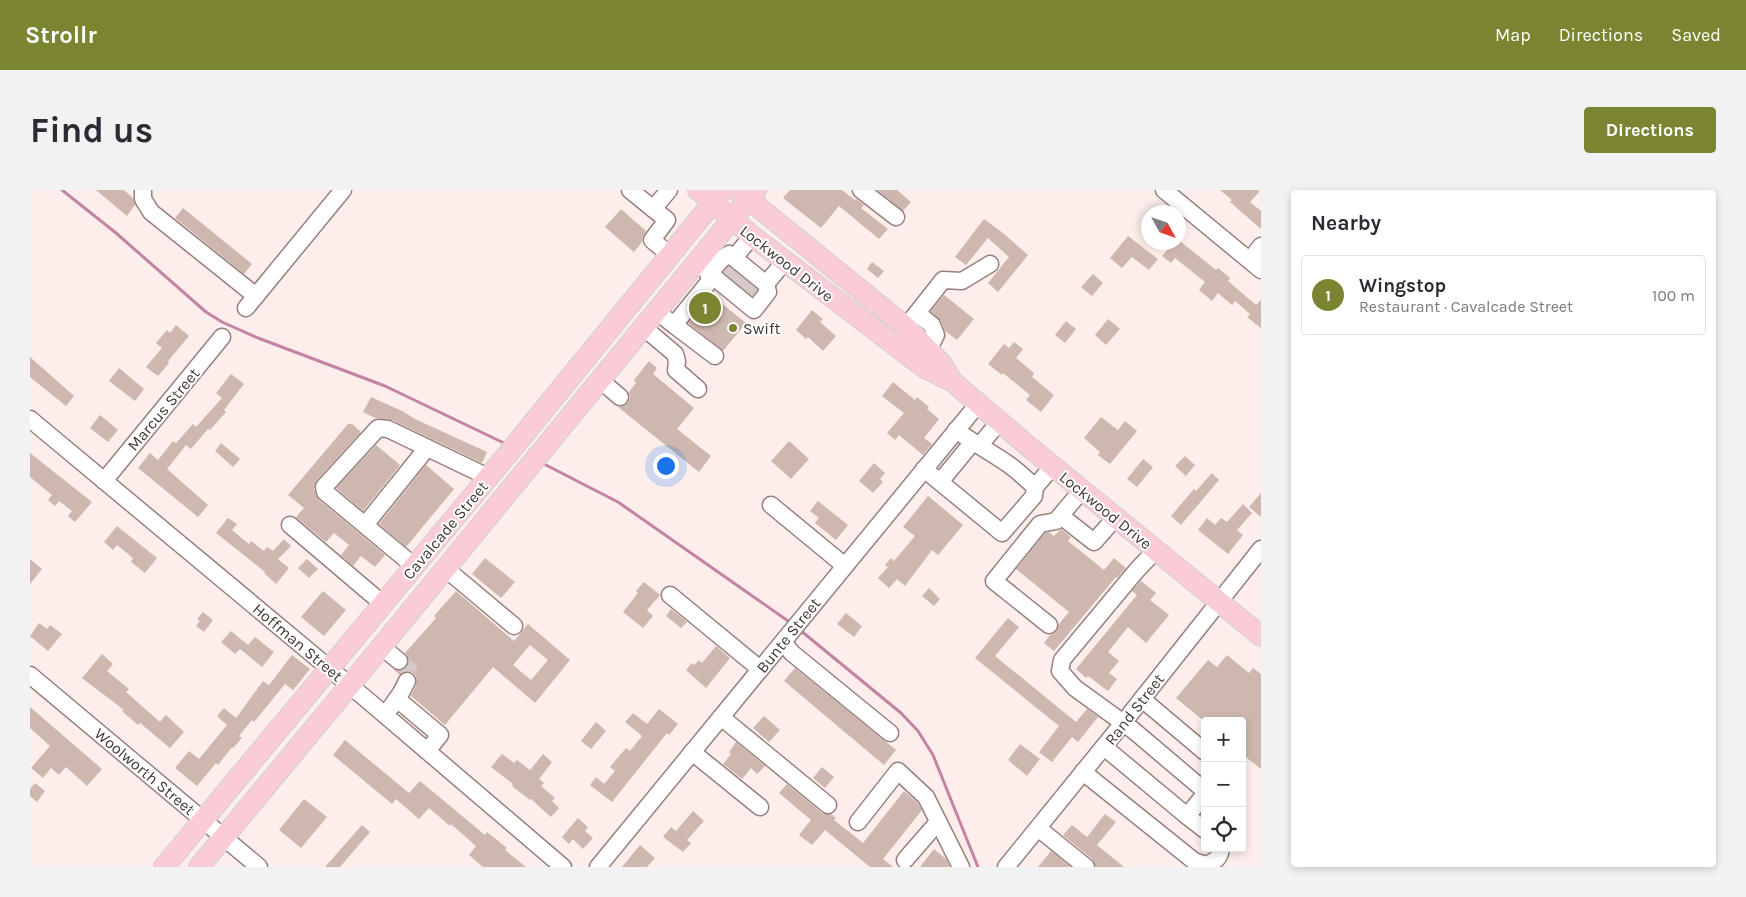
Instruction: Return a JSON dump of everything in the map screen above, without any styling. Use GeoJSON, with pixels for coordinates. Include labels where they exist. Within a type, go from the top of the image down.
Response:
{"type":"FeatureCollection","features":[{"type":"Feature","properties":{"kind":"main road","name":"Cavalcade Street"},"geometry":{"type":"LineString","coordinates":[[200,867],[482,526],[656,311],[703,267],[747,193]]}},
{"type":"Feature","properties":{"kind":"main road","name":"Lockwood Drive"},"geometry":{"type":"LineString","coordinates":[[747,193],[880,306],[911,320],[928,350],[942,364],[953,382]]}},
{"type":"Feature","properties":{"kind":"main road","name":"Cavalcade Street"},"geometry":{"type":"LineString","coordinates":[[164,867],[507,455],[670,255],[711,194]]}},
{"type":"Feature","properties":{"kind":"main road","name":"Lockwood Drive"},"geometry":{"type":"LineString","coordinates":[[711,194],[732,220],[924,368],[953,382],[1052,466],[1261,636]]}},
{"type":"Feature","properties":{"kind":"main road"},"geometry":{"type":"LineString","coordinates":[[867,324],[880,306]]}},
{"type":"Feature","properties":{"kind":"main road"},"geometry":{"type":"LineString","coordinates":[[585,359],[602,377]]}},
{"type":"Feature","properties":{"kind":"main road"},"geometry":{"type":"LineString","coordinates":[[461,510],[482,526]]}},
{"type":"Feature","properties":{"kind":"street"},"geometry":{"type":"LineString","coordinates":[[143,190],[143,199],[151,212],[251,302],[344,190]]}},
{"type":"Feature","properties":{"kind":"street"},"geometry":{"type":"LineString","coordinates":[[630,190],[667,220],[652,240],[670,255]]}},
{"type":"Feature","properties":{"kind":"street"},"geometry":{"type":"LineString","coordinates":[[653,209],[669,190]]}},
{"type":"Feature","properties":{"kind":"street"},"geometry":{"type":"LineString","coordinates":[[861,190],[896,217]]}},
{"type":"Feature","properties":{"kind":"street"},"geometry":{"type":"LineString","coordinates":[[1164,190],[1255,265],[1261,246]]}},
{"type":"Feature","properties":{"kind":"street"},"geometry":{"type":"LineString","coordinates":[[743,280],[752,236]]}},
{"type":"Feature","properties":{"kind":"street"},"geometry":{"type":"LineString","coordinates":[[703,267],[729,254],[743,280]]}},
{"type":"Feature","properties":{"kind":"street"},"geometry":{"type":"LineString","coordinates":[[703,267],[743,280],[785,262]]}},
{"type":"Feature","properties":{"kind":"street"},"geometry":{"type":"LineString","coordinates":[[911,320],[943,280],[962,281],[990,264]]}},
{"type":"Feature","properties":{"kind":"street"},"geometry":{"type":"LineString","coordinates":[[674,325],[709,282],[703,267]]}},
{"type":"Feature","properties":{"kind":"street"},"geometry":{"type":"LineString","coordinates":[[656,311],[715,356]]}},
{"type":"Feature","properties":{"kind":"street"},"geometry":{"type":"LineString","coordinates":[[643,327],[675,354],[677,361],[676,370],[698,389]]}},
{"type":"Feature","properties":{"kind":"street","name":"Marcus Street"},"geometry":{"type":"LineString","coordinates":[[104,481],[222,338]]}},
{"type":"Feature","properties":{"kind":"street"},"geometry":{"type":"LineString","coordinates":[[602,377],[620,397]]}},
{"type":"Feature","properties":{"kind":"street","name":"Bunte Street"},"geometry":{"type":"LineString","coordinates":[[598,867],[978,404]]}},
{"type":"Feature","properties":{"kind":"street","name":"Hoffman Street"},"geometry":{"type":"LineString","coordinates":[[30,419],[385,714],[563,867]]}},
{"type":"Feature","properties":{"kind":"street"},"geometry":{"type":"LineString","coordinates":[[940,482],[999,422]]}},
{"type":"Feature","properties":{"kind":"street"},"geometry":{"type":"LineString","coordinates":[[414,566],[325,492],[324,487],[378,428],[388,429],[488,477]]}},
{"type":"Feature","properties":{"kind":"street"},"geometry":{"type":"LineString","coordinates":[[956,430],[1011,466],[1035,487]]}},
{"type":"Feature","properties":{"kind":"street"},"geometry":{"type":"LineString","coordinates":[[1011,466],[1028,446]]}},
{"type":"Feature","properties":{"kind":"street"},"geometry":{"type":"LineString","coordinates":[[365,525],[427,448]]}},
{"type":"Feature","properties":{"kind":"street"},"geometry":{"type":"LineString","coordinates":[[924,469],[1002,533],[1034,496],[1035,487],[1052,466]]}},
{"type":"Feature","properties":{"kind":"street"},"geometry":{"type":"LineString","coordinates":[[1049,625],[994,581],[1040,524],[1056,521],[1082,490]]}},
{"type":"Feature","properties":{"kind":"street"},"geometry":{"type":"LineString","coordinates":[[771,505],[844,566]]}},
{"type":"Feature","properties":{"kind":"street"},"geometry":{"type":"LineString","coordinates":[[1061,516],[1094,542],[1116,517]]}},
{"type":"Feature","properties":{"kind":"street"},"geometry":{"type":"LineString","coordinates":[[290,525],[383,604]]}},
{"type":"Feature","properties":{"kind":"street","name":"Rand Street"},"geometry":{"type":"LineString","coordinates":[[1006,867],[1124,723],[1261,549]]}},
{"type":"Feature","properties":{"kind":"street"},"geometry":{"type":"LineString","coordinates":[[1156,550],[1062,660],[1060,671],[1075,688],[1124,723],[1201,789]]}},
{"type":"Feature","properties":{"kind":"street"},"geometry":{"type":"LineString","coordinates":[[446,569],[514,626]]}},
{"type":"Feature","properties":{"kind":"street"},"geometry":{"type":"LineString","coordinates":[[670,596],[760,669]]}},
{"type":"Feature","properties":{"kind":"street"},"geometry":{"type":"LineString","coordinates":[[786,638],[792,653],[890,733]]}},
{"type":"Feature","properties":{"kind":"street"},"geometry":{"type":"LineString","coordinates":[[382,647],[399,661]]}},
{"type":"Feature","properties":{"kind":"street","name":"Woolworth Street"},"geometry":{"type":"LineString","coordinates":[[30,675],[259,867]]}},
{"type":"Feature","properties":{"kind":"street"},"geometry":{"type":"LineString","coordinates":[[385,714],[408,681]]}},
{"type":"Feature","properties":{"kind":"street"},"geometry":{"type":"LineString","coordinates":[[397,699],[440,735],[427,750]]}},
{"type":"Feature","properties":{"kind":"street"},"geometry":{"type":"LineString","coordinates":[[1142,699],[1201,749]]}},
{"type":"Feature","properties":{"kind":"street"},"geometry":{"type":"LineString","coordinates":[[721,717],[828,804]]}},
{"type":"Feature","properties":{"kind":"street"},"geometry":{"type":"LineString","coordinates":[[1104,747],[1201,827]]}},
{"type":"Feature","properties":{"kind":"street"},"geometry":{"type":"LineString","coordinates":[[692,752],[760,806]]}},
{"type":"Feature","properties":{"kind":"street"},"geometry":{"type":"LineString","coordinates":[[858,822],[898,771],[926,797],[961,867]]}},
{"type":"Feature","properties":{"kind":"street"},"geometry":{"type":"LineString","coordinates":[[1083,772],[1194,861],[1206,865],[1215,861],[1220,852]]}},
{"type":"Feature","properties":{"kind":"street"},"geometry":{"type":"LineString","coordinates":[[1187,816],[1201,797]]}},
{"type":"Feature","properties":{"kind":"street"},"geometry":{"type":"LineString","coordinates":[[905,860],[938,822]]}},
{"type":"Feature","properties":{"kind":"street"},"geometry":{"type":"LineString","coordinates":[[1038,828],[1086,867]]}},
{"type":"Feature","properties":{"kind":"building"},"geometry":{"type":"Polygon","coordinates":[[[96,190],[124,190],[133,198],[135,205],[127,216],[96,190]]]}},
{"type":"Feature","properties":{"kind":"building"},"geometry":{"type":"Polygon","coordinates":[[[790,190],[842,190],[864,205],[861,208],[888,229],[879,239],[839,206],[821,228],[783,198],[790,190]]]}},
{"type":"Feature","properties":{"kind":"building"},"geometry":{"type":"Polygon","coordinates":[[[877,190],[897,190],[911,202],[903,211],[877,190]]]}},
{"type":"Feature","properties":{"kind":"building"},"geometry":{"type":"Polygon","coordinates":[[[1220,190],[1261,190],[1250,202],[1261,211],[1261,229],[1230,202],[1232,200],[1220,190]]]}},
{"type":"Feature","properties":{"kind":"building"},"geometry":{"type":"Polygon","coordinates":[[[183,208],[252,264],[244,274],[175,218],[183,208]]]}},
{"type":"Feature","properties":{"kind":"building"},"geometry":{"type":"Polygon","coordinates":[[[621,209],[646,231],[642,242],[634,252],[605,227],[621,209]]]}},
{"type":"Feature","properties":{"kind":"building"},"geometry":{"type":"Polygon","coordinates":[[[984,219],[1028,255],[998,292],[988,283],[1009,257],[988,238],[966,265],[955,257],[984,219]]]}},
{"type":"Feature","properties":{"kind":"building"},"geometry":{"type":"Polygon","coordinates":[[[1128,236],[1141,246],[1141,250],[1146,250],[1158,259],[1149,270],[1132,257],[1122,268],[1110,258],[1128,236]]]}},
{"type":"Feature","properties":{"kind":"building"},"geometry":{"type":"Polygon","coordinates":[[[1186,246],[1216,270],[1218,268],[1230,278],[1228,281],[1256,305],[1261,300],[1261,328],[1247,317],[1250,314],[1235,301],[1232,305],[1218,293],[1212,301],[1199,290],[1205,282],[1175,258],[1171,263],[1162,256],[1167,250],[1186,250],[1186,246]]]}},
{"type":"Feature","properties":{"kind":"building"},"geometry":{"type":"Polygon","coordinates":[[[872,262],[884,271],[878,278],[867,269],[872,262]]]}},
{"type":"Feature","properties":{"kind":"building"},"geometry":{"type":"Polygon","coordinates":[[[729,267],[757,290],[752,296],[724,272],[729,267]]]}},
{"type":"Feature","properties":{"kind":"building"},"geometry":{"type":"Polygon","coordinates":[[[1093,274],[1103,283],[1092,296],[1081,287],[1093,274]]]}},
{"type":"Feature","properties":{"kind":"building"},"geometry":{"type":"Polygon","coordinates":[[[711,295],[746,323],[723,351],[688,323],[711,295]]]}},
{"type":"Feature","properties":{"kind":"building"},"geometry":{"type":"Polygon","coordinates":[[[944,295],[974,319],[957,340],[945,331],[941,321],[931,311],[944,295]]]}},
{"type":"Feature","properties":{"kind":"building"},"geometry":{"type":"Polygon","coordinates":[[[812,310],[823,319],[820,322],[836,336],[823,351],[808,337],[806,339],[796,330],[812,310]]]}},
{"type":"Feature","properties":{"kind":"building"},"geometry":{"type":"Polygon","coordinates":[[[1108,319],[1120,329],[1106,345],[1095,335],[1108,319]]]}},
{"type":"Feature","properties":{"kind":"building"},"geometry":{"type":"Polygon","coordinates":[[[1066,321],[1076,329],[1065,343],[1055,335],[1066,321]]]}},
{"type":"Feature","properties":{"kind":"building"},"geometry":{"type":"Polygon","coordinates":[[[176,325],[189,336],[158,376],[146,367],[162,348],[156,343],[167,330],[170,333],[176,325]]]}},
{"type":"Feature","properties":{"kind":"building"},"geometry":{"type":"Polygon","coordinates":[[[1014,342],[1023,349],[1016,358],[1034,373],[1032,377],[1054,395],[1041,412],[1026,400],[1030,395],[1003,373],[1002,375],[988,364],[1004,344],[1009,348],[1014,342]]]}},
{"type":"Feature","properties":{"kind":"building"},"geometry":{"type":"Polygon","coordinates":[[[30,357],[74,396],[66,406],[30,377],[30,357]]]}},
{"type":"Feature","properties":{"kind":"building"},"geometry":{"type":"Polygon","coordinates":[[[649,361],[657,368],[653,374],[694,408],[677,429],[711,456],[699,472],[618,407],[628,403],[630,398],[629,392],[636,383],[634,380],[649,361]]]}},
{"type":"Feature","properties":{"kind":"building"},"geometry":{"type":"Polygon","coordinates":[[[119,368],[144,389],[135,401],[109,381],[119,368]]]}},
{"type":"Feature","properties":{"kind":"building"},"geometry":{"type":"Polygon","coordinates":[[[231,374],[244,384],[224,410],[226,412],[191,449],[186,445],[167,469],[208,505],[198,517],[138,468],[150,453],[158,460],[173,441],[176,443],[193,424],[196,427],[222,398],[216,393],[231,374]]]}},
{"type":"Feature","properties":{"kind":"building"},"geometry":{"type":"Polygon","coordinates":[[[893,382],[915,400],[917,397],[939,419],[924,438],[932,444],[923,455],[899,435],[895,440],[887,433],[904,413],[882,396],[893,382]]]}},
{"type":"Feature","properties":{"kind":"building"},"geometry":{"type":"Polygon","coordinates":[[[371,397],[487,452],[482,463],[392,420],[375,418],[363,412],[371,397]]]}},
{"type":"Feature","properties":{"kind":"building"},"geometry":{"type":"Polygon","coordinates":[[[100,415],[118,430],[108,442],[90,428],[100,415]]]}},
{"type":"Feature","properties":{"kind":"building"},"geometry":{"type":"Polygon","coordinates":[[[1101,417],[1118,430],[1125,421],[1137,431],[1110,464],[1098,455],[1100,452],[1084,438],[1101,417]]]}},
{"type":"Feature","properties":{"kind":"building"},"geometry":{"type":"Polygon","coordinates":[[[348,424],[352,424],[361,432],[317,480],[314,489],[319,500],[385,555],[375,567],[361,556],[353,566],[341,555],[349,545],[334,533],[326,542],[296,517],[304,508],[288,495],[348,424]]]}},
{"type":"Feature","properties":{"kind":"building"},"geometry":{"type":"Polygon","coordinates":[[[789,441],[809,459],[791,479],[771,461],[789,441]]]}},
{"type":"Feature","properties":{"kind":"building"},"geometry":{"type":"Polygon","coordinates":[[[221,443],[240,459],[233,467],[215,451],[221,443]]]}},
{"type":"Feature","properties":{"kind":"building"},"geometry":{"type":"Polygon","coordinates":[[[376,445],[400,465],[363,511],[336,488],[376,445]]]}},
{"type":"Feature","properties":{"kind":"building"},"geometry":{"type":"Polygon","coordinates":[[[30,453],[92,502],[75,522],[68,516],[72,511],[59,501],[55,506],[48,500],[52,495],[30,477],[30,453]]]}},
{"type":"Feature","properties":{"kind":"building"},"geometry":{"type":"Polygon","coordinates":[[[1185,456],[1195,465],[1186,476],[1175,466],[1185,456]]]}},
{"type":"Feature","properties":{"kind":"building"},"geometry":{"type":"Polygon","coordinates":[[[1143,459],[1153,467],[1137,487],[1127,479],[1143,459]]]}},
{"type":"Feature","properties":{"kind":"building"},"geometry":{"type":"Polygon","coordinates":[[[874,463],[885,473],[880,479],[883,482],[873,493],[859,481],[874,463]]]}},
{"type":"Feature","properties":{"kind":"building"},"geometry":{"type":"Polygon","coordinates":[[[426,465],[454,489],[406,547],[379,524],[426,465]]]}},
{"type":"Feature","properties":{"kind":"building"},"geometry":{"type":"Polygon","coordinates":[[[1212,473],[1219,480],[1181,525],[1171,516],[1194,489],[1196,491],[1212,473]]]}},
{"type":"Feature","properties":{"kind":"building"},"geometry":{"type":"Polygon","coordinates":[[[1261,493],[1261,517],[1249,507],[1261,493]]]}},
{"type":"Feature","properties":{"kind":"building"},"geometry":{"type":"Polygon","coordinates":[[[928,496],[963,525],[938,555],[932,550],[905,586],[897,579],[889,588],[878,578],[888,567],[885,565],[891,558],[894,561],[915,536],[903,527],[928,496]]]}},
{"type":"Feature","properties":{"kind":"building"},"geometry":{"type":"Polygon","coordinates":[[[818,501],[848,525],[836,540],[815,523],[819,518],[810,511],[818,501]]]}},
{"type":"Feature","properties":{"kind":"building"},"geometry":{"type":"Polygon","coordinates":[[[1243,504],[1252,513],[1237,530],[1243,535],[1228,554],[1198,530],[1207,518],[1215,525],[1221,518],[1227,522],[1243,504]]]}},
{"type":"Feature","properties":{"kind":"building"},"geometry":{"type":"Polygon","coordinates":[[[228,518],[237,524],[232,530],[249,544],[251,541],[264,551],[267,547],[273,551],[284,539],[291,546],[278,559],[289,568],[276,584],[265,572],[216,533],[228,518]]]}},
{"type":"Feature","properties":{"kind":"building"},"geometry":{"type":"Polygon","coordinates":[[[117,526],[157,558],[145,573],[131,562],[133,558],[117,545],[113,550],[104,542],[117,526]]]}},
{"type":"Feature","properties":{"kind":"building"},"geometry":{"type":"Polygon","coordinates":[[[1061,529],[1071,537],[1068,541],[1104,570],[1114,558],[1126,568],[1116,577],[1054,651],[1044,643],[1050,635],[1056,632],[1059,624],[1069,612],[1016,569],[1045,533],[1049,532],[1054,536],[1061,529]]]}},
{"type":"Feature","properties":{"kind":"building"},"geometry":{"type":"Polygon","coordinates":[[[485,558],[515,582],[501,598],[472,574],[485,558]]]}},
{"type":"Feature","properties":{"kind":"building"},"geometry":{"type":"Polygon","coordinates":[[[30,559],[42,569],[30,584],[30,559]]]}},
{"type":"Feature","properties":{"kind":"building"},"geometry":{"type":"Polygon","coordinates":[[[307,559],[318,569],[309,578],[298,568],[307,559]]]}},
{"type":"Feature","properties":{"kind":"building"},"geometry":{"type":"Polygon","coordinates":[[[1141,581],[1156,593],[1150,600],[1169,615],[1146,643],[1128,627],[1108,652],[1119,661],[1109,673],[1117,679],[1108,691],[1088,676],[1086,678],[1076,669],[1137,595],[1132,591],[1141,581]]]}},
{"type":"Feature","properties":{"kind":"building"},"geometry":{"type":"Polygon","coordinates":[[[644,582],[660,595],[647,610],[653,616],[643,628],[623,612],[644,582]]]}},
{"type":"Feature","properties":{"kind":"building"},"geometry":{"type":"Polygon","coordinates":[[[929,588],[940,599],[934,606],[922,596],[929,588]]]}},
{"type":"Feature","properties":{"kind":"building"},"geometry":{"type":"Polygon","coordinates":[[[323,591],[346,610],[324,636],[301,617],[323,591]]]}},
{"type":"Feature","properties":{"kind":"building"},"geometry":{"type":"Polygon","coordinates":[[[456,591],[514,641],[528,624],[570,660],[535,703],[493,667],[445,725],[411,696],[416,685],[416,676],[412,672],[407,671],[400,675],[393,669],[402,670],[407,667],[408,658],[405,653],[436,618],[434,616],[456,591]],[[530,645],[513,665],[531,680],[548,660],[530,645]]]}},
{"type":"Feature","properties":{"kind":"building"},"geometry":{"type":"Polygon","coordinates":[[[671,609],[687,622],[681,628],[666,616],[671,609]]]}},
{"type":"Feature","properties":{"kind":"building"},"geometry":{"type":"Polygon","coordinates":[[[203,612],[213,620],[204,632],[196,626],[200,621],[197,619],[203,612]]]}},
{"type":"Feature","properties":{"kind":"building"},"geometry":{"type":"Polygon","coordinates":[[[846,613],[862,626],[854,637],[837,624],[846,613]]]}},
{"type":"Feature","properties":{"kind":"building"},"geometry":{"type":"Polygon","coordinates":[[[1008,618],[1019,627],[995,656],[1076,722],[1087,709],[1098,717],[1078,742],[1072,737],[1052,762],[1039,752],[1059,726],[975,658],[1008,618]]]}},
{"type":"Feature","properties":{"kind":"building"},"geometry":{"type":"Polygon","coordinates":[[[39,623],[47,629],[50,625],[62,634],[48,651],[30,636],[39,623]]]}},
{"type":"Feature","properties":{"kind":"building"},"geometry":{"type":"Polygon","coordinates":[[[231,631],[248,645],[255,637],[274,652],[262,667],[240,649],[235,654],[221,642],[231,631]]]}},
{"type":"Feature","properties":{"kind":"building"},"geometry":{"type":"Polygon","coordinates":[[[716,646],[730,658],[706,688],[686,670],[692,663],[694,665],[699,660],[702,663],[716,646]]]}},
{"type":"Feature","properties":{"kind":"building"},"geometry":{"type":"Polygon","coordinates":[[[102,654],[113,664],[107,671],[129,689],[126,692],[160,722],[166,715],[184,732],[170,748],[140,723],[138,725],[122,711],[124,710],[82,678],[102,654]]]}},
{"type":"Feature","properties":{"kind":"building"},"geometry":{"type":"Polygon","coordinates":[[[292,655],[310,669],[293,690],[285,684],[254,722],[252,720],[239,736],[242,738],[218,765],[216,763],[197,786],[175,768],[189,751],[199,759],[227,725],[217,716],[224,708],[236,718],[263,681],[269,685],[292,655]]]}},
{"type":"Feature","properties":{"kind":"building"},"geometry":{"type":"Polygon","coordinates":[[[1227,655],[1249,673],[1253,668],[1261,674],[1261,769],[1246,757],[1246,717],[1201,717],[1201,719],[1176,698],[1208,660],[1217,667],[1227,655]]]}},
{"type":"Feature","properties":{"kind":"building"},"geometry":{"type":"Polygon","coordinates":[[[795,668],[896,750],[884,765],[784,681],[795,668]]]}},
{"type":"Feature","properties":{"kind":"building"},"geometry":{"type":"Polygon","coordinates":[[[30,707],[102,769],[87,786],[66,767],[59,775],[51,768],[43,778],[31,768],[50,746],[30,728],[30,707]]]}},
{"type":"Feature","properties":{"kind":"building"},"geometry":{"type":"Polygon","coordinates":[[[659,709],[678,724],[669,735],[667,733],[612,802],[590,785],[596,777],[604,784],[615,771],[610,767],[626,748],[630,751],[642,736],[625,722],[633,713],[647,724],[659,709]]]}},
{"type":"Feature","properties":{"kind":"building"},"geometry":{"type":"Polygon","coordinates":[[[764,716],[780,730],[769,742],[753,728],[764,716]]]}},
{"type":"Feature","properties":{"kind":"building"},"geometry":{"type":"Polygon","coordinates":[[[596,722],[606,731],[591,749],[581,741],[596,722]]]}},
{"type":"Feature","properties":{"kind":"building"},"geometry":{"type":"Polygon","coordinates":[[[345,740],[409,793],[420,781],[485,835],[487,832],[507,848],[505,850],[526,867],[483,867],[469,855],[476,846],[429,808],[419,819],[396,799],[392,804],[333,755],[345,740]]]}},
{"type":"Feature","properties":{"kind":"building"},"geometry":{"type":"Polygon","coordinates":[[[736,742],[765,766],[757,774],[751,768],[742,779],[723,764],[731,754],[729,752],[736,742]]]}},
{"type":"Feature","properties":{"kind":"building"},"geometry":{"type":"Polygon","coordinates":[[[1020,744],[1040,759],[1027,776],[1008,760],[1020,744]]]}},
{"type":"Feature","properties":{"kind":"building"},"geometry":{"type":"Polygon","coordinates":[[[502,754],[514,763],[517,760],[530,770],[543,754],[552,762],[539,779],[544,783],[541,786],[555,798],[552,801],[559,808],[551,817],[491,767],[502,754]]]}},
{"type":"Feature","properties":{"kind":"building"},"geometry":{"type":"Polygon","coordinates":[[[822,767],[834,777],[825,788],[813,778],[822,767]]]}},
{"type":"Feature","properties":{"kind":"building"},"geometry":{"type":"Polygon","coordinates":[[[35,783],[45,791],[37,802],[30,796],[30,789],[35,783]]]}},
{"type":"Feature","properties":{"kind":"building"},"geometry":{"type":"Polygon","coordinates":[[[787,784],[822,813],[831,814],[836,818],[834,820],[863,843],[904,791],[918,803],[922,810],[883,859],[893,867],[870,867],[825,830],[812,845],[799,835],[811,820],[779,793],[787,784]]]}},
{"type":"Feature","properties":{"kind":"building"},"geometry":{"type":"Polygon","coordinates":[[[304,799],[327,817],[301,848],[279,830],[304,799]]]}},
{"type":"Feature","properties":{"kind":"building"},"geometry":{"type":"Polygon","coordinates":[[[693,811],[704,821],[687,840],[691,843],[683,852],[663,837],[671,827],[676,831],[693,811]]]}},
{"type":"Feature","properties":{"kind":"building"},"geometry":{"type":"Polygon","coordinates":[[[1105,814],[1116,822],[1097,845],[1124,867],[1096,867],[1092,859],[1063,835],[1072,825],[1087,837],[1105,814]]]}},
{"type":"Feature","properties":{"kind":"building"},"geometry":{"type":"Polygon","coordinates":[[[578,818],[588,827],[585,831],[593,838],[583,849],[573,839],[569,844],[562,837],[578,818]]]}},
{"type":"Feature","properties":{"kind":"building"},"geometry":{"type":"Polygon","coordinates":[[[362,825],[370,832],[340,867],[325,867],[362,825]]]}},
{"type":"Feature","properties":{"kind":"building"},"geometry":{"type":"Polygon","coordinates":[[[640,845],[655,858],[647,867],[622,867],[640,845]]]}},
{"type":"Feature","properties":{"kind":"building"},"geometry":{"type":"Polygon","coordinates":[[[934,849],[946,859],[950,867],[920,867],[934,849]]]}},
{"type":"Feature","properties":{"kind":"building"},"geometry":{"type":"Polygon","coordinates":[[[1051,851],[1069,866],[1069,867],[1038,867],[1051,851]]]}},
{"type":"Feature","properties":{"kind":"waterway"},"geometry":{"type":"LineString","coordinates":[[62,190],[116,233],[206,312],[222,322],[258,338],[385,386],[506,444]]}},
{"type":"Feature","properties":{"kind":"waterway"},"geometry":{"type":"LineString","coordinates":[[542,463],[618,502],[791,623]]}},
{"type":"Feature","properties":{"kind":"waterway"},"geometry":{"type":"LineString","coordinates":[[800,630],[901,713],[918,731],[933,755],[978,867]]}},
{"type":"Feature","properties":{"kind":"tunnel"},"geometry":{"type":"LineString","coordinates":[[728,278],[735,269]]}},
{"type":"Feature","properties":{"kind":"tunnel"},"geometry":{"type":"LineString","coordinates":[[737,285],[744,277]]}},
{"type":"Feature","properties":{"kind":"tunnel"},"geometry":{"type":"LineString","coordinates":[[748,294],[755,285]]}},
{"type":"Feature","properties":{"kind":"tunnel"},"geometry":{"type":"LineString","coordinates":[[399,661],[409,669],[410,675],[407,681]]}},
{"type":"Feature","properties":{"kind":"place","name":"Wingstop"},"geometry":{"type":"Point","coordinates":[705,308]}},
{"type":"Feature","properties":{"kind":"place","name":"Swift"},"geometry":{"type":"Point","coordinates":[733,328]}}]}
